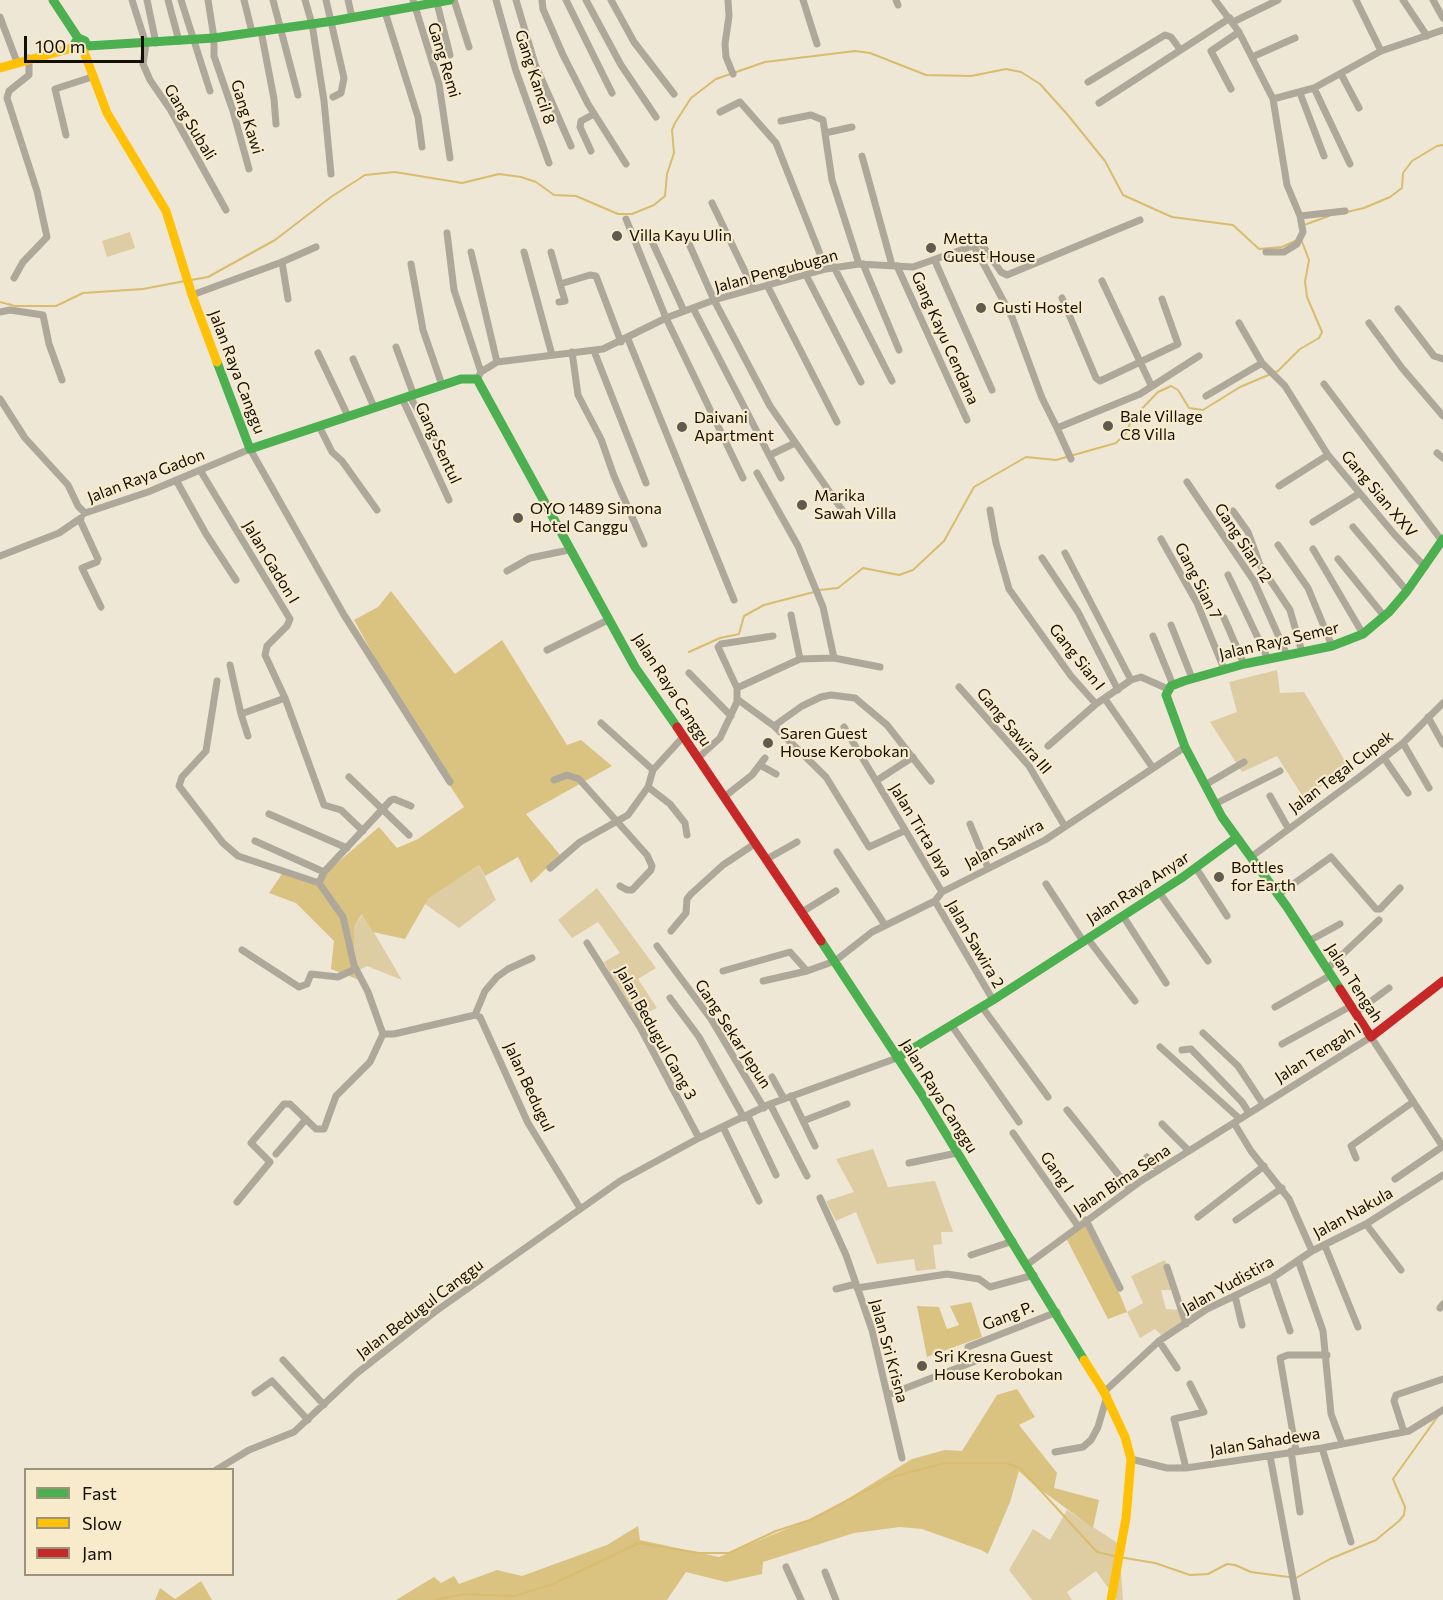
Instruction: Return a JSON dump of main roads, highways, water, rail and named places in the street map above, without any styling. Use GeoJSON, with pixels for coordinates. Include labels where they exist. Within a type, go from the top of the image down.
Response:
{"type":"FeatureCollection","features":[{"type":"Feature","properties":{"kind":"main road"},"geometry":{"type":"LineString","coordinates":[[53,0],[78,38],[86,41],[86,49]]}},
{"type":"Feature","properties":{"kind":"main road"},"geometry":{"type":"LineString","coordinates":[[72,48],[78,54],[86,49],[214,38],[333,21],[452,0]]}},
{"type":"Feature","properties":{"kind":"main road"},"geometry":{"type":"LineString","coordinates":[[0,68],[29,58],[72,48],[78,38]]}},
{"type":"Feature","properties":{"kind":"main road","name":"Jalan Raya Canggu"},"geometry":{"type":"LineString","coordinates":[[86,49],[92,77],[107,113],[166,211],[192,295],[250,449],[408,395],[479,376],[569,550],[635,667],[835,961],[1028,1264],[1105,1394],[1125,1437],[1131,1459],[1126,1518],[1114,1568],[1112,1600]]}},
{"type":"Feature","properties":{"kind":"main road","name":"Jalan Raya Semer"},"geometry":{"type":"LineString","coordinates":[[1236,838],[1185,747],[1167,702],[1170,687],[1188,679],[1244,663],[1332,646],[1363,634],[1384,616],[1425,567],[1442,540]]}},
{"type":"Feature","properties":{"kind":"main road","name":"Jalan Tengah"},"geometry":{"type":"LineString","coordinates":[[1236,838],[1309,940],[1371,1037]]}},
{"type":"Feature","properties":{"kind":"main road","name":"Jalan Raya Anyar"},"geometry":{"type":"LineString","coordinates":[[897,1059],[1123,916],[1196,868],[1236,838]]}},
{"type":"Feature","properties":{"kind":"main road","name":"Jalan Tengah I"},"geometry":{"type":"LineString","coordinates":[[1371,1037],[1443,981]]}},
{"type":"Feature","properties":{"kind":"waterway"},"geometry":{"type":"LineString","coordinates":[[191,280],[208,277],[275,240],[331,197],[365,175],[395,172],[462,183],[499,174],[521,177],[536,182],[554,195],[576,196],[618,214],[632,214],[654,205],[665,196],[667,174],[674,153],[672,130],[675,123],[691,98],[716,79],[765,62],[855,51],[870,53],[926,75],[971,76],[1006,69],[1021,72],[1040,84],[1067,114],[1105,161],[1123,195],[1172,217],[1233,225],[1259,249],[1282,247],[1295,241]]}},
{"type":"Feature","properties":{"kind":"waterway"},"geometry":{"type":"LineString","coordinates":[[1347,212],[1364,208],[1390,197],[1402,188],[1403,173],[1412,161],[1437,146],[1443,145]]}},
{"type":"Feature","properties":{"kind":"waterway"},"geometry":{"type":"LineString","coordinates":[[1304,225],[1329,216]]}},
{"type":"Feature","properties":{"kind":"waterway"},"geometry":{"type":"LineString","coordinates":[[819,590],[838,588],[863,568],[899,575],[913,570],[944,541],[974,487],[1026,457],[1056,460],[1116,443],[1126,433],[1132,419],[1158,392],[1171,386],[1178,390],[1189,408],[1203,410],[1240,387],[1278,371],[1300,349],[1319,338],[1322,332],[1307,297],[1305,282],[1309,260],[1301,239]]}},
{"type":"Feature","properties":{"kind":"waterway"},"geometry":{"type":"LineString","coordinates":[[0,302],[15,306],[56,306],[83,293],[143,289],[185,281]]}},
{"type":"Feature","properties":{"kind":"waterway"},"geometry":{"type":"LineString","coordinates":[[689,652],[720,638],[739,634],[744,616],[764,605],[814,592]]}},
{"type":"Feature","properties":{"kind":"waterway"},"geometry":{"type":"LineString","coordinates":[[1119,1557],[1155,1563],[1190,1575],[1208,1574],[1227,1564],[1251,1572],[1296,1578],[1330,1559],[1376,1540],[1399,1521],[1404,1515],[1405,1507],[1393,1479],[1438,1416]]}},
{"type":"Feature","properties":{"kind":"waterway"},"geometry":{"type":"LineString","coordinates":[[435,1600],[464,1594],[515,1596],[553,1584],[639,1543],[699,1553],[729,1553],[776,1531],[810,1520],[892,1477],[945,1463],[1006,1463],[1020,1468],[1097,1552],[1114,1556]]}},
{"type":"Feature","properties":{"kind":"place","name":"Villa Kayu Ulin"},"geometry":{"type":"Point","coordinates":[617,236]}},
{"type":"Feature","properties":{"kind":"place","name":"Metta Guest House"},"geometry":{"type":"Point","coordinates":[931,248]}},
{"type":"Feature","properties":{"kind":"place","name":"Gusti Hostel"},"geometry":{"type":"Point","coordinates":[981,308]}},
{"type":"Feature","properties":{"kind":"place","name":"Bale Village C8 Villa"},"geometry":{"type":"Point","coordinates":[1108,426]}},
{"type":"Feature","properties":{"kind":"place","name":"Daivani Apartment"},"geometry":{"type":"Point","coordinates":[682,427]}},
{"type":"Feature","properties":{"kind":"place","name":"Marika Sawah Villa"},"geometry":{"type":"Point","coordinates":[802,505]}},
{"type":"Feature","properties":{"kind":"place","name":"OYO 1489 Simona Hotel Canggu"},"geometry":{"type":"Point","coordinates":[518,518]}},
{"type":"Feature","properties":{"kind":"place","name":"Saren Guest House Kerobokan"},"geometry":{"type":"Point","coordinates":[768,743]}},
{"type":"Feature","properties":{"kind":"place","name":"Bottles for Earth"},"geometry":{"type":"Point","coordinates":[1219,877]}},
{"type":"Feature","properties":{"kind":"place","name":"Sri Kresna Guest House Kerobokan"},"geometry":{"type":"Point","coordinates":[922,1366]}}]}
